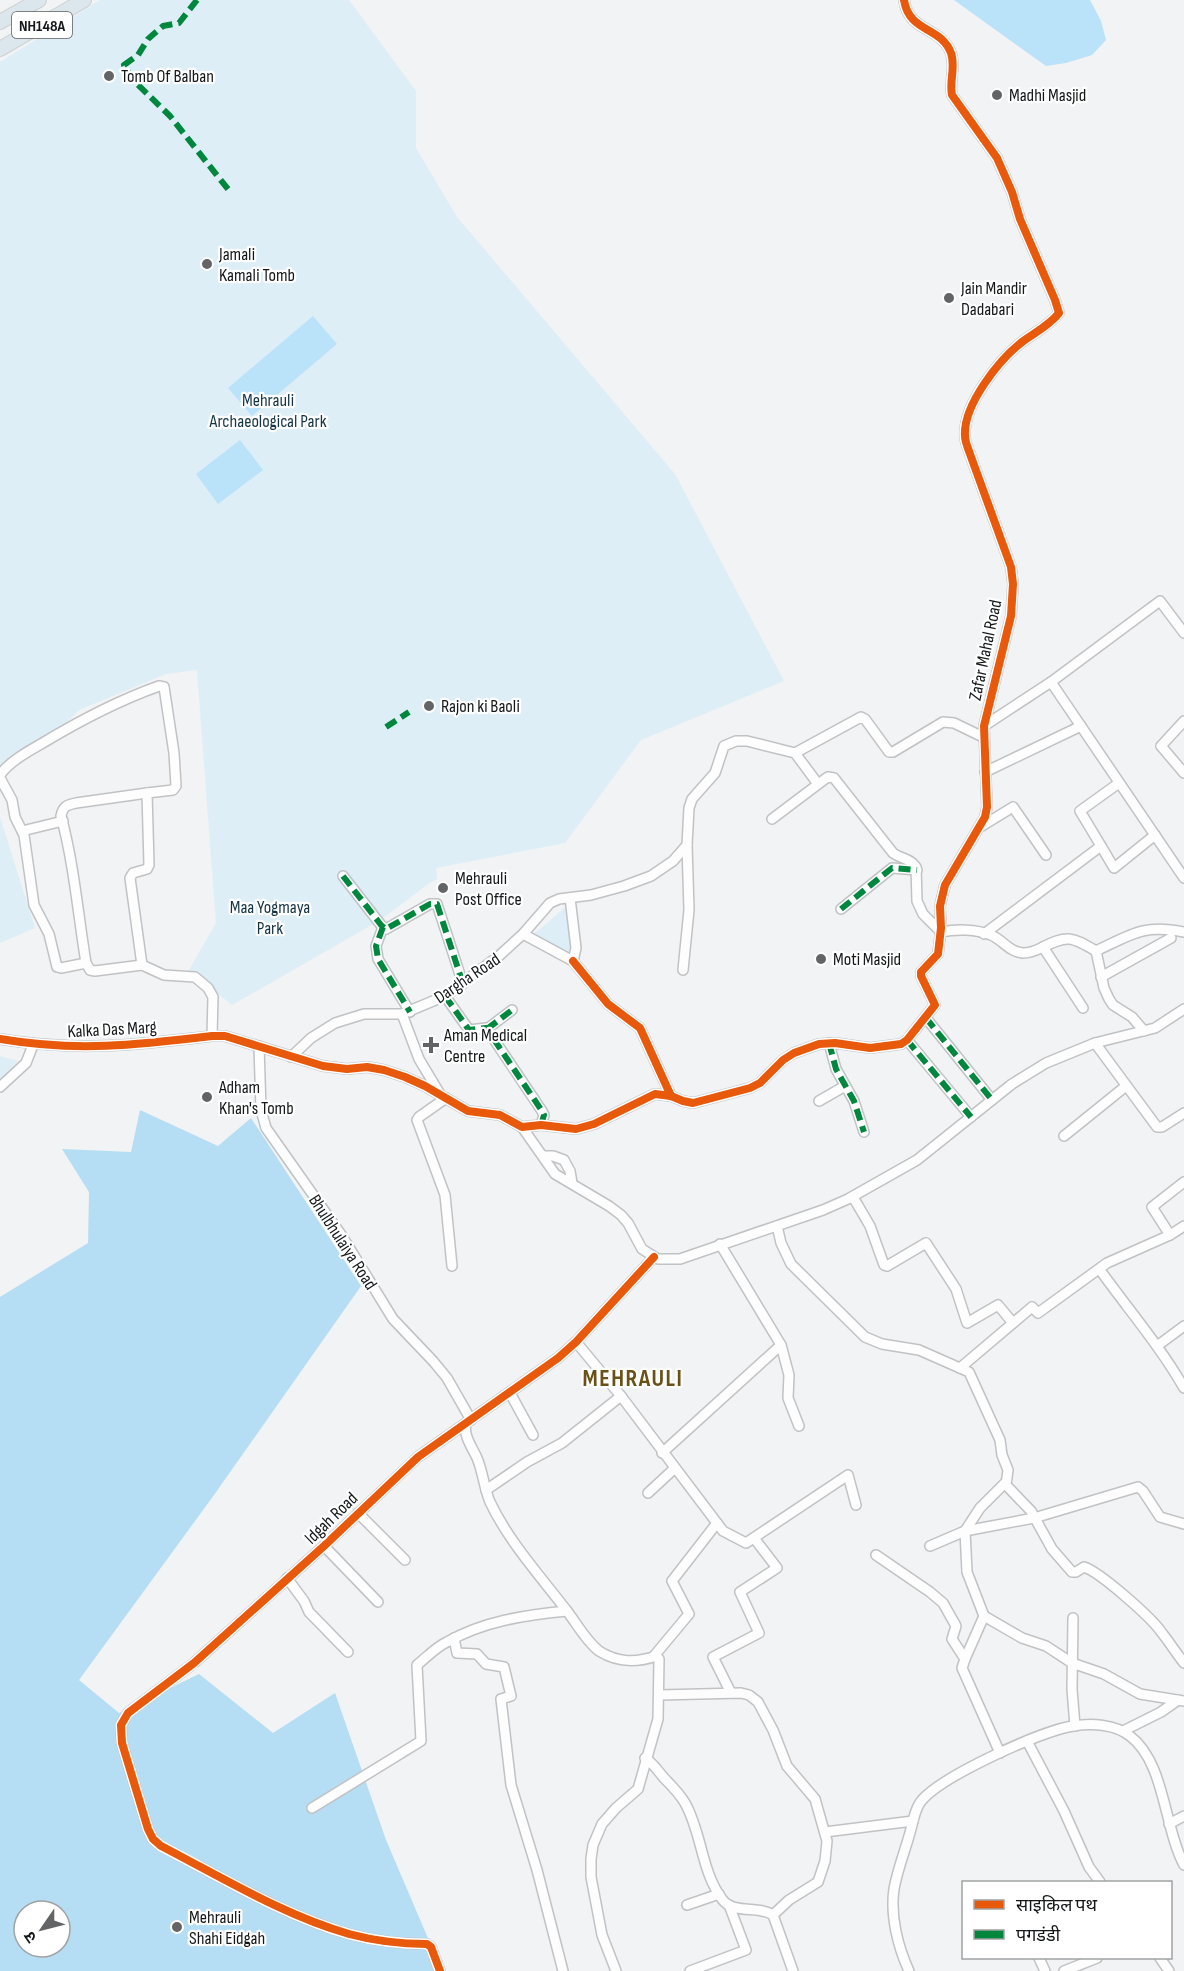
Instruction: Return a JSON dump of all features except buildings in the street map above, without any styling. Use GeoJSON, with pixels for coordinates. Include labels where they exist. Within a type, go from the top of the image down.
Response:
{"type":"FeatureCollection","features":[{"type":"Feature","properties":{"kind":"highway","name":"NH148A"},"geometry":{"type":"LineString","coordinates":[[0,22],[39,0]]}},
{"type":"Feature","properties":{"kind":"highway","name":"NH148A"},"geometry":{"type":"LineString","coordinates":[[0,49],[84,0]]}},
{"type":"Feature","properties":{"kind":"street","name":"Zafar Mahal Road"},"geometry":{"type":"LineString","coordinates":[[904,0],[905,9],[915,24],[940,37],[951,54],[953,65],[951,95],[988,145],[1005,176],[1020,219],[1059,313],[1001,361],[971,407],[966,423],[965,437],[970,454],[1005,545],[1013,584],[1011,616],[984,726],[987,807],[980,828],[945,885],[940,906],[941,932],[937,957],[921,972],[922,980],[935,1005],[926,1018]]}},
{"type":"Feature","properties":{"kind":"street"},"geometry":{"type":"LineString","coordinates":[[984,726],[1051,682],[1160,601],[1184,633]]}},
{"type":"Feature","properties":{"kind":"street"},"geometry":{"type":"LineString","coordinates":[[1051,682],[1184,878]]}},
{"type":"Feature","properties":{"kind":"street"},"geometry":{"type":"LineString","coordinates":[[86,963],[57,967],[48,934],[34,905],[26,844],[15,817],[12,800],[0,777],[5,769],[31,750],[82,719],[135,694],[162,685],[166,689],[176,786],[173,790],[68,805],[62,810],[63,821],[72,858],[86,963],[90,970],[142,965],[164,975],[191,976],[208,987],[214,1003],[212,1036]]}},
{"type":"Feature","properties":{"kind":"street"},"geometry":{"type":"LineString","coordinates":[[795,753],[861,717],[889,752],[893,752],[943,722],[954,723],[983,737]]}},
{"type":"Feature","properties":{"kind":"street"},"geometry":{"type":"LineString","coordinates":[[1184,721],[1161,746],[1184,773]]}},
{"type":"Feature","properties":{"kind":"street"},"geometry":{"type":"LineString","coordinates":[[985,772],[1081,726]]}},
{"type":"Feature","properties":{"kind":"street"},"geometry":{"type":"LineString","coordinates":[[683,970],[689,909],[687,845],[689,808],[692,799],[715,773],[724,746],[736,741],[747,741],[795,753],[818,784]]}},
{"type":"Feature","properties":{"kind":"street"},"geometry":{"type":"LineString","coordinates":[[772,819],[828,777],[834,778],[893,853],[913,862],[917,870],[917,901],[923,915],[941,932],[952,929],[984,934],[994,937],[1016,952],[1029,953],[1058,939],[1069,938],[1096,951]]}},
{"type":"Feature","properties":{"kind":"street"},"geometry":{"type":"LineString","coordinates":[[1119,783],[1080,811],[1114,868],[1155,836]]}},
{"type":"Feature","properties":{"kind":"street"},"geometry":{"type":"LineString","coordinates":[[142,965],[130,878],[133,873],[147,869],[149,865],[147,793]]}},
{"type":"Feature","properties":{"kind":"street"},"geometry":{"type":"LineString","coordinates":[[980,828],[1013,807],[1046,855]]}},
{"type":"Feature","properties":{"kind":"street"},"geometry":{"type":"LineString","coordinates":[[22,831],[63,821]]}},
{"type":"Feature","properties":{"kind":"street","name":"Dargha Road"},"geometry":{"type":"LineString","coordinates":[[291,1057],[311,1038],[335,1023],[363,1014],[406,1013],[445,996],[500,955],[523,934],[550,903],[560,899],[601,893],[651,876],[673,861],[687,845]]}},
{"type":"Feature","properties":{"kind":"street"},"geometry":{"type":"LineString","coordinates":[[984,934],[1101,846]]}},
{"type":"Feature","properties":{"kind":"street"},"geometry":{"type":"LineString","coordinates":[[841,909],[892,868],[917,870]]}},
{"type":"Feature","properties":{"kind":"street"},"geometry":{"type":"LineString","coordinates":[[344,876],[384,927],[389,928],[432,903],[437,904],[463,984]]}},
{"type":"Feature","properties":{"kind":"street"},"geometry":{"type":"LineString","coordinates":[[570,898],[576,948],[573,961]]}},
{"type":"Feature","properties":{"kind":"street"},"geometry":{"type":"LineString","coordinates":[[384,927],[376,946],[378,959],[406,1013],[419,1059],[443,1097]]}},
{"type":"Feature","properties":{"kind":"street"},"geometry":{"type":"LineString","coordinates":[[1096,951],[1146,928],[1166,928],[1184,932]]}},
{"type":"Feature","properties":{"kind":"street"},"geometry":{"type":"LineString","coordinates":[[523,934],[573,961],[609,1004],[640,1028],[670,1096]]}},
{"type":"Feature","properties":{"kind":"street"},"geometry":{"type":"LineString","coordinates":[[1101,977],[1171,938]]}},
{"type":"Feature","properties":{"kind":"street"},"geometry":{"type":"LineString","coordinates":[[1043,947],[1083,1008]]}},
{"type":"Feature","properties":{"kind":"street"},"geometry":{"type":"LineString","coordinates":[[1096,951],[1104,988],[1113,1005],[1130,1014],[1144,1031]]}},
{"type":"Feature","properties":{"kind":"street"},"geometry":{"type":"LineString","coordinates":[[445,996],[468,1029],[472,1031],[487,1029],[512,1010]]}},
{"type":"Feature","properties":{"kind":"street"},"geometry":{"type":"LineString","coordinates":[[259,1046],[291,1057],[337,1068],[367,1067],[384,1070],[405,1077],[468,1111],[500,1115],[522,1127],[555,1174],[621,1215],[628,1222],[642,1249],[654,1257],[669,1260],[680,1259],[777,1226],[853,1197],[917,1160],[1012,1084],[1046,1063],[1095,1043],[1155,1028],[1184,1009]]}},
{"type":"Feature","properties":{"kind":"street"},"geometry":{"type":"LineString","coordinates":[[522,1127],[541,1125],[561,1128],[584,1127],[655,1094],[693,1103],[750,1088],[794,1053],[829,1043],[870,1048],[889,1046],[907,1040],[926,1018],[992,1100]]}},
{"type":"Feature","properties":{"kind":"street"},"geometry":{"type":"LineString","coordinates":[[487,1029],[542,1111],[544,1115],[541,1125]]}},
{"type":"Feature","properties":{"kind":"street","name":"Kalka Das Marg"},"geometry":{"type":"LineString","coordinates":[[0,1039],[33,1045],[102,1047],[225,1036],[259,1046]]}},
{"type":"Feature","properties":{"kind":"street"},"geometry":{"type":"LineString","coordinates":[[907,1040],[971,1117]]}},
{"type":"Feature","properties":{"kind":"street"},"geometry":{"type":"LineString","coordinates":[[829,1043],[836,1069],[854,1101],[864,1132]]}},
{"type":"Feature","properties":{"kind":"street"},"geometry":{"type":"LineString","coordinates":[[1095,1043],[1160,1128],[1184,1113]]}},
{"type":"Feature","properties":{"kind":"street"},"geometry":{"type":"LineString","coordinates":[[0,1087],[26,1063],[33,1045]]}},
{"type":"Feature","properties":{"kind":"street","name":"Bhulbhulaiya Road"},"geometry":{"type":"LineString","coordinates":[[259,1046],[261,1110],[266,1128],[342,1236],[393,1319],[447,1378],[469,1422],[466,1434],[496,1514],[594,1646],[609,1656],[633,1662],[654,1656]]}},
{"type":"Feature","properties":{"kind":"street"},"geometry":{"type":"LineString","coordinates":[[819,1101],[845,1086]]}},
{"type":"Feature","properties":{"kind":"street"},"geometry":{"type":"LineString","coordinates":[[1064,1136],[1126,1086]]}},
{"type":"Feature","properties":{"kind":"street"},"geometry":{"type":"LineString","coordinates":[[443,1097],[418,1116],[417,1120],[445,1195],[452,1266]]}},
{"type":"Feature","properties":{"kind":"street"},"geometry":{"type":"LineString","coordinates":[[544,1156],[564,1160],[570,1171],[572,1183]]}},
{"type":"Feature","properties":{"kind":"street"},"geometry":{"type":"LineString","coordinates":[[1170,1235],[1152,1207],[1184,1182]]}},
{"type":"Feature","properties":{"kind":"street"},"geometry":{"type":"LineString","coordinates":[[853,1197],[870,1226],[884,1265],[887,1266],[926,1244],[956,1289],[967,1323],[998,1305],[1013,1323]]}},
{"type":"Feature","properties":{"kind":"street"},"geometry":{"type":"LineString","coordinates":[[777,1226],[781,1243],[791,1264],[865,1337],[882,1344],[913,1348],[969,1372],[973,1377],[1000,1440],[1002,1455],[1008,1470],[1005,1483],[980,1508],[965,1531],[967,1572],[984,1616],[1022,1638],[1054,1650],[1072,1662],[1104,1674],[1140,1694],[1181,1700]]}},
{"type":"Feature","properties":{"kind":"street"},"geometry":{"type":"LineString","coordinates":[[960,1368],[1032,1307],[1038,1313],[1107,1263],[1170,1235],[1184,1226]]}},
{"type":"Feature","properties":{"kind":"street"},"geometry":{"type":"LineString","coordinates":[[720,1244],[781,1346],[789,1375],[788,1398],[799,1426]]}},
{"type":"Feature","properties":{"kind":"street","name":"Idgah Road"},"geometry":{"type":"LineString","coordinates":[[440,1971],[427,1944],[376,1940],[327,1927],[283,1909],[161,1846],[153,1839],[148,1829],[122,1743],[122,1720],[194,1663],[324,1546],[417,1457],[546,1368],[576,1342],[654,1257]]}},
{"type":"Feature","properties":{"kind":"street"},"geometry":{"type":"LineString","coordinates":[[1100,1270],[1157,1346],[1184,1388]]}},
{"type":"Feature","properties":{"kind":"street"},"geometry":{"type":"LineString","coordinates":[[1157,1346],[1184,1326]]}},
{"type":"Feature","properties":{"kind":"street"},"geometry":{"type":"LineString","coordinates":[[576,1342],[621,1396],[723,1531],[746,1543],[848,1475],[856,1505]]}},
{"type":"Feature","properties":{"kind":"street"},"geometry":{"type":"LineString","coordinates":[[662,1453],[781,1346]]}},
{"type":"Feature","properties":{"kind":"street"},"geometry":{"type":"LineString","coordinates":[[510,1393],[533,1435]]}},
{"type":"Feature","properties":{"kind":"street"},"geometry":{"type":"LineString","coordinates":[[486,1490],[527,1462],[562,1443],[621,1396]]}},
{"type":"Feature","properties":{"kind":"street"},"geometry":{"type":"LineString","coordinates":[[648,1493],[675,1468]]}},
{"type":"Feature","properties":{"kind":"street"},"geometry":{"type":"LineString","coordinates":[[1005,1483],[1026,1504],[1052,1549],[1072,1572],[1084,1567],[1105,1580],[1161,1631],[1184,1663]]}},
{"type":"Feature","properties":{"kind":"street"},"geometry":{"type":"LineString","coordinates":[[930,1546],[965,1531],[1034,1518],[1138,1487],[1160,1517],[1184,1524]]}},
{"type":"Feature","properties":{"kind":"street"},"geometry":{"type":"LineString","coordinates":[[358,1513],[405,1560]]}},
{"type":"Feature","properties":{"kind":"street"},"geometry":{"type":"LineString","coordinates":[[616,1971],[602,1935],[591,1877],[593,1845],[602,1824],[616,1808],[638,1790],[645,1758],[656,1730],[659,1659],[654,1656],[689,1614],[672,1581],[717,1523]]}},
{"type":"Feature","properties":{"kind":"street"},"geometry":{"type":"LineString","coordinates":[[731,1693],[713,1657],[759,1633],[740,1592],[777,1568],[754,1538]]}},
{"type":"Feature","properties":{"kind":"street"},"geometry":{"type":"LineString","coordinates":[[324,1546],[378,1602]]}},
{"type":"Feature","properties":{"kind":"street"},"geometry":{"type":"LineString","coordinates":[[876,1555],[943,1603],[956,1626],[952,1639],[965,1659]]}},
{"type":"Feature","properties":{"kind":"street"},"geometry":{"type":"LineString","coordinates":[[287,1578],[309,1612],[348,1652]]}},
{"type":"Feature","properties":{"kind":"street"},"geometry":{"type":"LineString","coordinates":[[312,1808],[421,1741],[417,1665],[445,1642],[492,1623],[529,1614],[567,1611]]}},
{"type":"Feature","properties":{"kind":"street"},"geometry":{"type":"LineString","coordinates":[[984,1616],[962,1668],[1000,1753]]}},
{"type":"Feature","properties":{"kind":"street"},"geometry":{"type":"LineString","coordinates":[[1073,1618],[1072,1662],[1075,1726]]}},
{"type":"Feature","properties":{"kind":"street"},"geometry":{"type":"LineString","coordinates":[[454,1638],[457,1653],[477,1654],[486,1664],[504,1667],[511,1696],[501,1699],[508,1770],[564,1971]]}},
{"type":"Feature","properties":{"kind":"street"},"geometry":{"type":"LineString","coordinates":[[659,1695],[731,1693],[749,1695],[758,1702],[773,1730],[787,1766],[815,1799],[825,1832],[826,1851],[818,1882],[789,1900],[774,1915]]}},
{"type":"Feature","properties":{"kind":"street"},"geometry":{"type":"LineString","coordinates":[[1123,1731],[1181,1700]]}},
{"type":"Feature","properties":{"kind":"street"},"geometry":{"type":"LineString","coordinates":[[909,1971],[896,1932],[894,1892],[917,1807],[944,1783],[1000,1753],[1051,1731],[1095,1725],[1123,1731],[1131,1737],[1146,1755],[1159,1789],[1174,1844],[1184,1865]]}},
{"type":"Feature","properties":{"kind":"street"},"geometry":{"type":"LineString","coordinates":[[1027,1741],[1064,1812],[1089,1867],[1099,1881]]}},
{"type":"Feature","properties":{"kind":"street"},"geometry":{"type":"LineString","coordinates":[[645,1758],[656,1767],[685,1804],[708,1870],[722,1900],[735,1908],[774,1915],[793,1971]]}},
{"type":"Feature","properties":{"kind":"street"},"geometry":{"type":"LineString","coordinates":[[1169,1824],[1184,1816]]}},
{"type":"Feature","properties":{"kind":"street"},"geometry":{"type":"LineString","coordinates":[[825,1832],[913,1821]]}},
{"type":"Feature","properties":{"kind":"street"},"geometry":{"type":"LineString","coordinates":[[687,1905],[719,1894]]}},
{"type":"Feature","properties":{"kind":"street"},"geometry":{"type":"LineString","coordinates":[[690,1971],[746,1950],[729,1905]]}},
{"type":"Feature","properties":{"kind":"street"},"geometry":{"type":"LineString","coordinates":[[1064,1971],[1094,1959]]}},
{"type":"Feature","properties":{"kind":"green space","name":"Mehrauli Archaeological Park"},"geometry":{"type":"Polygon","coordinates":[[[100,0],[349,0],[416,91],[416,148],[457,217],[675,474],[784,681],[641,740],[565,843],[436,868],[437,879],[382,919],[232,1005],[189,970],[216,923],[197,670],[166,674],[79,710],[50,740],[0,773],[0,62],[100,0]]]}},
{"type":"Feature","properties":{"kind":"green space"},"geometry":{"type":"Polygon","coordinates":[[[0,817],[35,928],[0,943],[0,817]]]}},
{"type":"Feature","properties":{"kind":"green space"},"geometry":{"type":"Polygon","coordinates":[[[569,904],[573,954],[566,957],[531,937],[569,904]]]}},
{"type":"Feature","properties":{"kind":"green space"},"geometry":{"type":"Polygon","coordinates":[[[0,1056],[18,1061],[0,1079],[0,1056]]]}},
{"type":"Feature","properties":{"kind":"shaded area"},"geometry":{"type":"Polygon","coordinates":[[[954,0],[1090,0],[1101,21],[1106,40],[1092,55],[1046,66],[954,0]]]}},
{"type":"Feature","properties":{"kind":"shaded area"},"geometry":{"type":"Polygon","coordinates":[[[313,316],[337,344],[252,416],[228,388],[313,316]]]}},
{"type":"Feature","properties":{"kind":"shaded area"},"geometry":{"type":"Polygon","coordinates":[[[240,440],[263,470],[218,504],[196,474],[240,440]]]}},
{"type":"Feature","properties":{"kind":"shaded area"},"geometry":{"type":"Polygon","coordinates":[[[140,1110],[218,1146],[251,1118],[361,1286],[214,1495],[79,1680],[119,1713],[199,1674],[273,1733],[335,1693],[386,1840],[442,1971],[0,1971],[0,1297],[88,1243],[89,1192],[62,1149],[131,1152],[140,1110]]]}},
{"type":"Feature","properties":{"kind":"marked path"},"geometry":{"type":"LineString","coordinates":[[197,0],[179,23],[163,26],[148,39],[138,55],[124,65],[132,79],[170,116],[231,193]]}},
{"type":"Feature","properties":{"kind":"marked path"},"geometry":{"type":"LineString","coordinates":[[386,727],[409,712]]}},
{"type":"Feature","properties":{"kind":"marked path"},"geometry":{"type":"LineString","coordinates":[[841,909],[892,868],[917,870]]}},
{"type":"Feature","properties":{"kind":"marked path"},"geometry":{"type":"LineString","coordinates":[[343,876],[386,929],[430,904],[437,904],[463,984]]}},
{"type":"Feature","properties":{"kind":"marked path"},"geometry":{"type":"LineString","coordinates":[[383,927],[376,946],[378,959],[410,1012]]}},
{"type":"Feature","properties":{"kind":"marked path"},"geometry":{"type":"LineString","coordinates":[[445,996],[469,1030],[486,1028],[489,1032],[542,1111],[544,1115],[541,1125]]}},
{"type":"Feature","properties":{"kind":"marked path"},"geometry":{"type":"LineString","coordinates":[[487,1029],[512,1010]]}},
{"type":"Feature","properties":{"kind":"marked path"},"geometry":{"type":"LineString","coordinates":[[926,1018],[992,1100]]}},
{"type":"Feature","properties":{"kind":"marked path"},"geometry":{"type":"LineString","coordinates":[[907,1040],[971,1117]]}},
{"type":"Feature","properties":{"kind":"marked path"},"geometry":{"type":"LineString","coordinates":[[829,1043],[836,1069],[854,1101],[864,1132]]}},
{"type":"Feature","properties":{"kind":"cycle path"},"geometry":{"type":"LineString","coordinates":[[0,1039],[55,1045],[106,1046],[225,1036],[323,1066],[347,1069],[367,1067],[384,1070],[425,1086],[468,1111],[500,1115],[522,1127],[541,1125],[576,1129],[594,1124],[655,1094],[693,1103],[750,1088],[760,1083],[783,1060],[794,1053],[819,1044],[835,1043],[870,1048],[901,1044],[907,1040],[935,1005],[921,972],[938,954],[941,928],[940,906],[945,885],[985,817],[987,807],[984,726],[1011,616],[1013,584],[1011,567],[967,445],[966,424],[976,397],[993,371],[1022,342],[1047,325],[1059,313],[997,158],[952,95],[951,53],[940,38],[912,18],[904,0]]}},
{"type":"Feature","properties":{"kind":"cycle path"},"geometry":{"type":"LineString","coordinates":[[573,961],[608,1004],[640,1028],[671,1096]]}},
{"type":"Feature","properties":{"kind":"cycle path"},"geometry":{"type":"LineString","coordinates":[[440,1971],[431,1947],[427,1944],[378,1940],[325,1926],[253,1895],[161,1846],[153,1839],[148,1829],[122,1743],[121,1725],[128,1713],[194,1663],[324,1546],[418,1457],[558,1358],[576,1342],[654,1257]]}},
{"type":"Feature","properties":{"kind":"place","name":"Tomb Of Balban"},"geometry":{"type":"Point","coordinates":[109,76]}},
{"type":"Feature","properties":{"kind":"place","name":"Madhi Masjid"},"geometry":{"type":"Point","coordinates":[997,95]}},
{"type":"Feature","properties":{"kind":"place","name":"Jamali Kamali Tomb"},"geometry":{"type":"Point","coordinates":[207,264]}},
{"type":"Feature","properties":{"kind":"place","name":"Jain Mandir Dadabari"},"geometry":{"type":"Point","coordinates":[949,298]}},
{"type":"Feature","properties":{"kind":"place","name":"Rajon ki Baoli"},"geometry":{"type":"Point","coordinates":[429,706]}},
{"type":"Feature","properties":{"kind":"place","name":"Mehrauli Post Office"},"geometry":{"type":"Point","coordinates":[443,888]}},
{"type":"Feature","properties":{"kind":"place","name":"Moti Masjid"},"geometry":{"type":"Point","coordinates":[821,959]}},
{"type":"Feature","properties":{"kind":"place","name":"Aman Medical Centre"},"geometry":{"type":"Point","coordinates":[431,1045]}},
{"type":"Feature","properties":{"kind":"place","name":"Adham Khan's Tomb"},"geometry":{"type":"Point","coordinates":[207,1097]}},
{"type":"Feature","properties":{"kind":"place","name":"Mehrauli Shahi Eidgah"},"geometry":{"type":"Point","coordinates":[177,1927]}},
{"type":"Feature","properties":{"kind":"district","name":"MEHRAULI"},"geometry":{"type":"Point","coordinates":[633,1378]}},
{"type":"Feature","properties":{"kind":"park label","name":"Maa Yogmaya Park"},"geometry":{"type":"Point","coordinates":[270,917]}}]}
